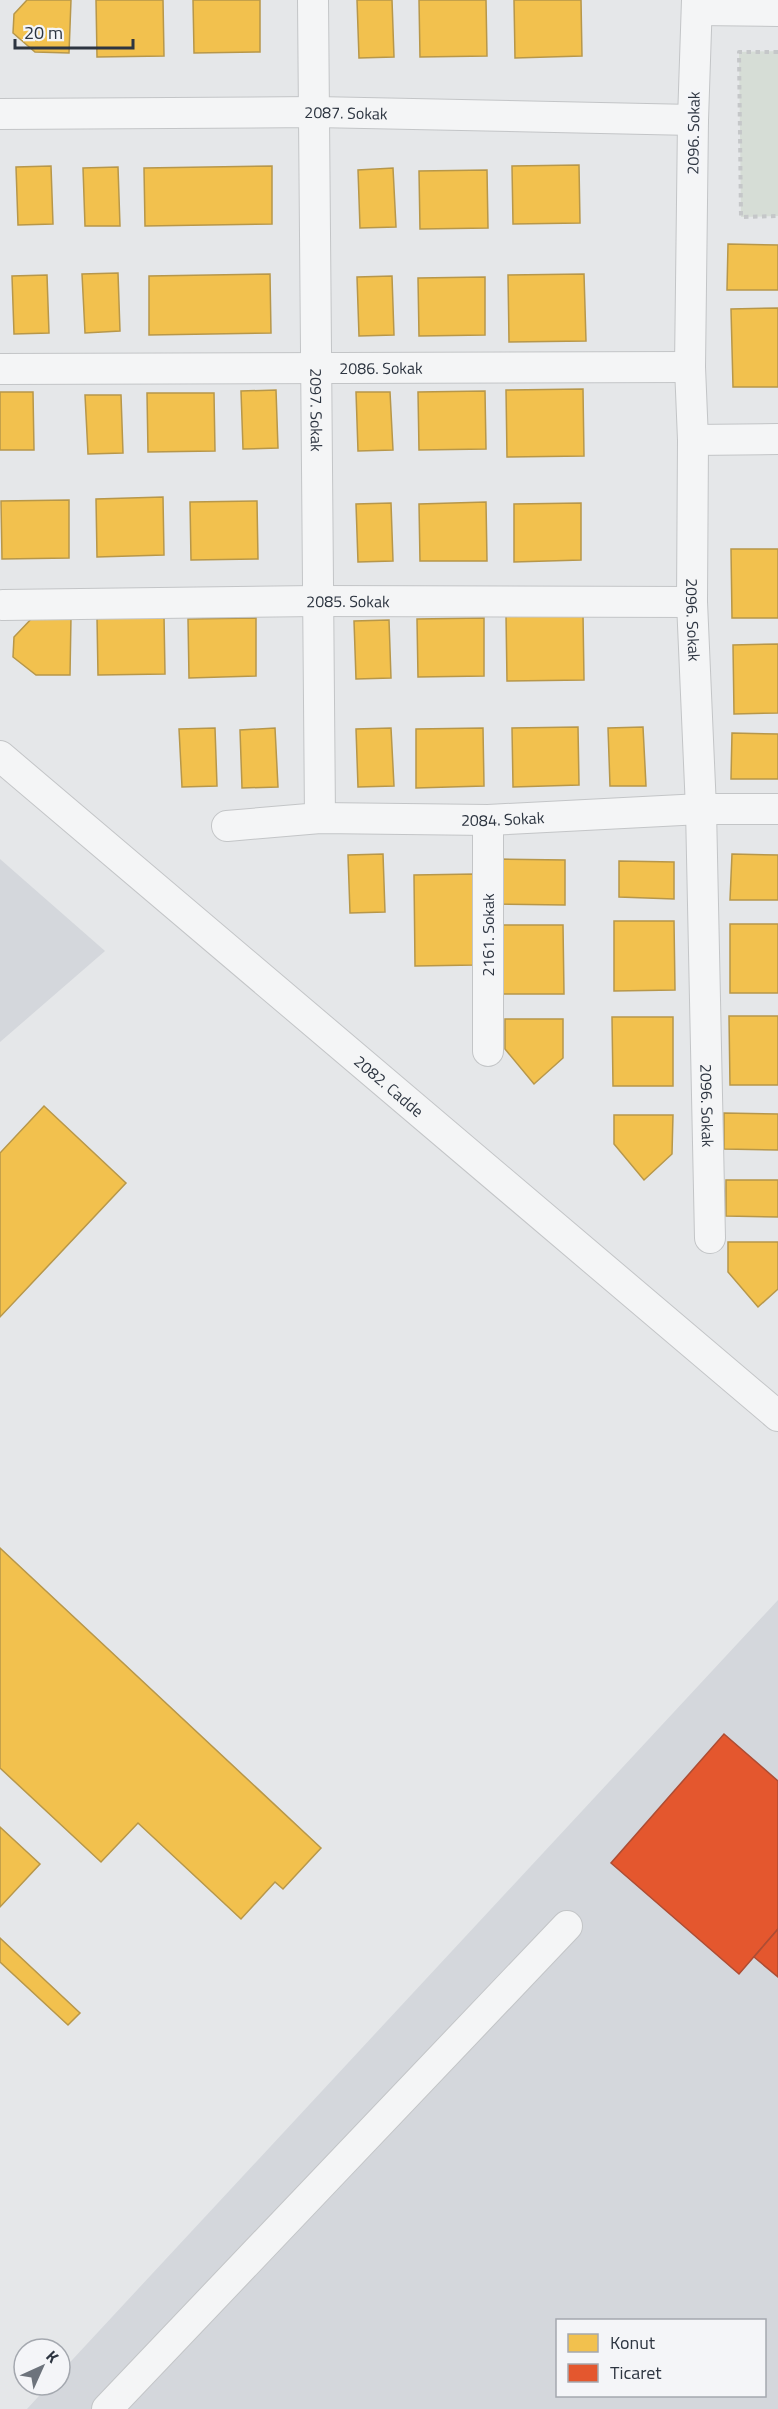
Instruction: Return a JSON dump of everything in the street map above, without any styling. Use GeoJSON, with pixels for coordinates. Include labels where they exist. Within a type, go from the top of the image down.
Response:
{"type":"FeatureCollection","features":[{"type":"Feature","properties":{"kind":"street","name":"2097. Sokak"},"geometry":{"type":"LineString","coordinates":[[314,0],[320,818]]}},
{"type":"Feature","properties":{"kind":"street"},"geometry":{"type":"LineString","coordinates":[[697,5],[778,11]]}},
{"type":"Feature","properties":{"kind":"street","name":"2096. Sokak"},"geometry":{"type":"LineString","coordinates":[[697,5],[690,367],[693,440],[692,602],[701,809],[710,1238]]}},
{"type":"Feature","properties":{"kind":"street","name":"2087. Sokak"},"geometry":{"type":"LineString","coordinates":[[0,114],[316,111],[693,120]]}},
{"type":"Feature","properties":{"kind":"street","name":"2086. Sokak"},"geometry":{"type":"LineString","coordinates":[[0,369],[690,367]]}},
{"type":"Feature","properties":{"kind":"street"},"geometry":{"type":"LineString","coordinates":[[693,440],[778,439]]}},
{"type":"Feature","properties":{"kind":"street","name":"2085. Sokak"},"geometry":{"type":"LineString","coordinates":[[3,605],[317,601],[692,602]]}},
{"type":"Feature","properties":{"kind":"street","name":"2082. Cadde"},"geometry":{"type":"LineString","coordinates":[[0,756],[778,1416]]}},
{"type":"Feature","properties":{"kind":"street","name":"2084. Sokak"},"geometry":{"type":"LineString","coordinates":[[227,826],[320,818],[488,820],[701,809],[778,809]]}},
{"type":"Feature","properties":{"kind":"street","name":"2161. Sokak"},"geometry":{"type":"LineString","coordinates":[[488,820],[488,1051]]}},
{"type":"Feature","properties":{"kind":"street"},"geometry":{"type":"LineString","coordinates":[[107,2409],[567,1926]]}},
{"type":"Feature","properties":{"kind":"path"},"geometry":{"type":"LineString","coordinates":[[778,52],[739,52],[741,217],[778,216]]}},
{"type":"Feature","properties":{"kind":"shaded area"},"geometry":{"type":"Polygon","coordinates":[[[778,51],[778,216],[741,217],[739,52],[778,51]]]}},
{"type":"Feature","properties":{"kind":"shaded area"},"geometry":{"type":"Polygon","coordinates":[[[0,859],[105,951],[0,1042],[0,859]]]}},
{"type":"Feature","properties":{"kind":"shaded area"},"geometry":{"type":"Polygon","coordinates":[[[778,1600],[778,2409],[27,2409],[38,2397],[72,2397],[72,2360],[778,1600]]]}},
{"type":"Feature","properties":{"kind":"building: Konut"},"geometry":{"type":"Polygon","coordinates":[[[27,0],[71,0],[69,53],[35,52],[13,33],[14,14],[27,0]]]}},
{"type":"Feature","properties":{"kind":"building: Konut"},"geometry":{"type":"Polygon","coordinates":[[[96,0],[163,0],[164,56],[97,57],[96,0]]]}},
{"type":"Feature","properties":{"kind":"building: Konut"},"geometry":{"type":"Polygon","coordinates":[[[193,0],[260,0],[260,52],[194,53],[193,0]]]}},
{"type":"Feature","properties":{"kind":"building: Konut"},"geometry":{"type":"Polygon","coordinates":[[[357,0],[392,0],[394,57],[359,58],[357,0]]]}},
{"type":"Feature","properties":{"kind":"building: Konut"},"geometry":{"type":"Polygon","coordinates":[[[419,0],[486,0],[487,56],[420,57],[419,0]]]}},
{"type":"Feature","properties":{"kind":"building: Konut"},"geometry":{"type":"Polygon","coordinates":[[[514,0],[581,0],[582,56],[515,58],[514,0]]]}},
{"type":"Feature","properties":{"kind":"building: Konut"},"geometry":{"type":"Polygon","coordinates":[[[579,165],[580,223],[513,224],[512,166],[579,165]]]}},
{"type":"Feature","properties":{"kind":"building: Konut"},"geometry":{"type":"Polygon","coordinates":[[[51,166],[53,224],[18,225],[16,167],[51,166]]]}},
{"type":"Feature","properties":{"kind":"building: Konut"},"geometry":{"type":"Polygon","coordinates":[[[272,166],[272,224],[145,226],[144,168],[272,166]]]}},
{"type":"Feature","properties":{"kind":"building: Konut"},"geometry":{"type":"Polygon","coordinates":[[[118,167],[120,226],[85,226],[83,168],[118,167]]]}},
{"type":"Feature","properties":{"kind":"building: Konut"},"geometry":{"type":"Polygon","coordinates":[[[393,168],[396,227],[360,228],[358,170],[393,168]]]}},
{"type":"Feature","properties":{"kind":"building: Konut"},"geometry":{"type":"Polygon","coordinates":[[[487,170],[488,228],[420,229],[419,171],[487,170]]]}},
{"type":"Feature","properties":{"kind":"building: Konut"},"geometry":{"type":"Polygon","coordinates":[[[728,244],[778,245],[778,290],[727,290],[728,244]]]}},
{"type":"Feature","properties":{"kind":"building: Konut"},"geometry":{"type":"Polygon","coordinates":[[[118,273],[120,331],[85,333],[82,274],[118,273]]]}},
{"type":"Feature","properties":{"kind":"building: Konut"},"geometry":{"type":"Polygon","coordinates":[[[270,274],[271,333],[149,335],[149,276],[270,274]]]}},
{"type":"Feature","properties":{"kind":"building: Konut"},"geometry":{"type":"Polygon","coordinates":[[[584,274],[586,341],[509,342],[508,275],[584,274]]]}},
{"type":"Feature","properties":{"kind":"building: Konut"},"geometry":{"type":"Polygon","coordinates":[[[47,275],[49,333],[14,334],[12,276],[47,275]]]}},
{"type":"Feature","properties":{"kind":"building: Konut"},"geometry":{"type":"Polygon","coordinates":[[[392,276],[394,335],[359,336],[357,277],[392,276]]]}},
{"type":"Feature","properties":{"kind":"building: Konut"},"geometry":{"type":"Polygon","coordinates":[[[485,277],[485,335],[419,336],[418,278],[485,277]]]}},
{"type":"Feature","properties":{"kind":"building: Konut"},"geometry":{"type":"Polygon","coordinates":[[[778,308],[778,387],[733,387],[731,309],[778,308]]]}},
{"type":"Feature","properties":{"kind":"building: Konut"},"geometry":{"type":"Polygon","coordinates":[[[583,389],[584,456],[507,457],[506,390],[583,389]]]}},
{"type":"Feature","properties":{"kind":"building: Konut"},"geometry":{"type":"Polygon","coordinates":[[[276,390],[278,448],[243,449],[241,391],[276,390]]]}},
{"type":"Feature","properties":{"kind":"building: Konut"},"geometry":{"type":"Polygon","coordinates":[[[485,391],[486,449],[419,450],[418,392],[485,391]]]}},
{"type":"Feature","properties":{"kind":"building: Konut"},"geometry":{"type":"Polygon","coordinates":[[[0,392],[33,392],[34,450],[0,450],[0,392]]]}},
{"type":"Feature","properties":{"kind":"building: Konut"},"geometry":{"type":"Polygon","coordinates":[[[356,392],[390,392],[393,450],[358,451],[356,392]]]}},
{"type":"Feature","properties":{"kind":"building: Konut"},"geometry":{"type":"Polygon","coordinates":[[[147,393],[214,393],[215,451],[148,452],[147,393]]]}},
{"type":"Feature","properties":{"kind":"building: Konut"},"geometry":{"type":"Polygon","coordinates":[[[85,395],[121,395],[123,453],[88,454],[85,395]]]}},
{"type":"Feature","properties":{"kind":"building: Konut"},"geometry":{"type":"Polygon","coordinates":[[[163,497],[164,555],[97,557],[96,499],[163,497]]]}},
{"type":"Feature","properties":{"kind":"building: Konut"},"geometry":{"type":"Polygon","coordinates":[[[69,500],[69,558],[2,559],[1,501],[69,500]]]}},
{"type":"Feature","properties":{"kind":"building: Konut"},"geometry":{"type":"Polygon","coordinates":[[[257,501],[258,559],[191,560],[190,502],[257,501]]]}},
{"type":"Feature","properties":{"kind":"building: Konut"},"geometry":{"type":"Polygon","coordinates":[[[486,502],[487,561],[420,561],[419,504],[486,502]]]}},
{"type":"Feature","properties":{"kind":"building: Konut"},"geometry":{"type":"Polygon","coordinates":[[[391,503],[393,561],[358,562],[356,504],[391,503]]]}},
{"type":"Feature","properties":{"kind":"building: Konut"},"geometry":{"type":"Polygon","coordinates":[[[581,503],[581,560],[514,562],[514,504],[581,503]]]}},
{"type":"Feature","properties":{"kind":"building: Konut"},"geometry":{"type":"Polygon","coordinates":[[[731,549],[778,549],[778,618],[732,618],[731,549]]]}},
{"type":"Feature","properties":{"kind":"building: Konut"},"geometry":{"type":"Polygon","coordinates":[[[583,614],[584,680],[507,681],[506,615],[583,614]]]}},
{"type":"Feature","properties":{"kind":"building: Konut"},"geometry":{"type":"Polygon","coordinates":[[[34,616],[71,617],[70,675],[36,675],[13,657],[14,637],[34,616]]]}},
{"type":"Feature","properties":{"kind":"building: Konut"},"geometry":{"type":"Polygon","coordinates":[[[164,616],[165,674],[98,675],[97,617],[164,616]]]}},
{"type":"Feature","properties":{"kind":"building: Konut"},"geometry":{"type":"Polygon","coordinates":[[[256,618],[256,676],[189,678],[188,619],[256,618]]]}},
{"type":"Feature","properties":{"kind":"building: Konut"},"geometry":{"type":"Polygon","coordinates":[[[484,618],[484,676],[418,677],[417,619],[484,618]]]}},
{"type":"Feature","properties":{"kind":"building: Konut"},"geometry":{"type":"Polygon","coordinates":[[[389,620],[391,678],[356,679],[354,621],[389,620]]]}},
{"type":"Feature","properties":{"kind":"building: Konut"},"geometry":{"type":"Polygon","coordinates":[[[778,644],[778,713],[734,714],[733,645],[778,644]]]}},
{"type":"Feature","properties":{"kind":"building: Konut"},"geometry":{"type":"Polygon","coordinates":[[[578,727],[579,785],[513,787],[512,728],[578,727]]]}},
{"type":"Feature","properties":{"kind":"building: Konut"},"geometry":{"type":"Polygon","coordinates":[[[643,727],[646,786],[610,786],[608,728],[643,727]]]}},
{"type":"Feature","properties":{"kind":"building: Konut"},"geometry":{"type":"Polygon","coordinates":[[[215,728],[217,786],[182,787],[179,729],[215,728]]]}},
{"type":"Feature","properties":{"kind":"building: Konut"},"geometry":{"type":"Polygon","coordinates":[[[275,728],[278,787],[242,788],[240,730],[275,728]]]}},
{"type":"Feature","properties":{"kind":"building: Konut"},"geometry":{"type":"Polygon","coordinates":[[[391,728],[394,786],[358,787],[356,729],[391,728]]]}},
{"type":"Feature","properties":{"kind":"building: Konut"},"geometry":{"type":"Polygon","coordinates":[[[483,728],[484,786],[416,788],[416,729],[483,728]]]}},
{"type":"Feature","properties":{"kind":"building: Konut"},"geometry":{"type":"Polygon","coordinates":[[[732,733],[778,734],[778,779],[731,779],[732,733]]]}},
{"type":"Feature","properties":{"kind":"building: Konut"},"geometry":{"type":"Polygon","coordinates":[[[383,854],[385,912],[350,913],[348,855],[383,854]]]}},
{"type":"Feature","properties":{"kind":"building: Konut"},"geometry":{"type":"Polygon","coordinates":[[[732,854],[778,855],[778,900],[730,900],[732,854]]]}},
{"type":"Feature","properties":{"kind":"building: Konut"},"geometry":{"type":"Polygon","coordinates":[[[499,859],[565,860],[565,905],[498,904],[499,859]]]}},
{"type":"Feature","properties":{"kind":"building: Konut"},"geometry":{"type":"Polygon","coordinates":[[[619,861],[674,862],[674,899],[619,897],[619,861]]]}},
{"type":"Feature","properties":{"kind":"building: Konut"},"geometry":{"type":"Polygon","coordinates":[[[475,874],[475,965],[415,966],[414,875],[475,874]]]}},
{"type":"Feature","properties":{"kind":"building: Konut"},"geometry":{"type":"Polygon","coordinates":[[[614,921],[674,921],[675,990],[614,991],[614,921]]]}},
{"type":"Feature","properties":{"kind":"building: Konut"},"geometry":{"type":"Polygon","coordinates":[[[730,924],[778,924],[778,993],[730,993],[730,924]]]}},
{"type":"Feature","properties":{"kind":"building: Konut"},"geometry":{"type":"Polygon","coordinates":[[[502,925],[563,925],[564,994],[503,994],[502,925]]]}},
{"type":"Feature","properties":{"kind":"building: Konut"},"geometry":{"type":"Polygon","coordinates":[[[729,1016],[778,1016],[778,1085],[730,1085],[729,1016]]]}},
{"type":"Feature","properties":{"kind":"building: Konut"},"geometry":{"type":"Polygon","coordinates":[[[612,1017],[673,1017],[673,1086],[613,1086],[612,1017]]]}},
{"type":"Feature","properties":{"kind":"building: Konut"},"geometry":{"type":"Polygon","coordinates":[[[505,1019],[563,1019],[563,1058],[534,1084],[505,1049],[505,1019]]]}},
{"type":"Feature","properties":{"kind":"building: Konut"},"geometry":{"type":"Polygon","coordinates":[[[44,1106],[126,1183],[0,1317],[0,1153],[44,1106]]]}},
{"type":"Feature","properties":{"kind":"building: Konut"},"geometry":{"type":"Polygon","coordinates":[[[724,1113],[778,1114],[778,1150],[724,1149],[724,1113]]]}},
{"type":"Feature","properties":{"kind":"building: Konut"},"geometry":{"type":"Polygon","coordinates":[[[614,1115],[673,1115],[672,1154],[644,1180],[614,1144],[614,1115]]]}},
{"type":"Feature","properties":{"kind":"building: Konut"},"geometry":{"type":"Polygon","coordinates":[[[726,1180],[778,1180],[778,1217],[726,1216],[726,1180]]]}},
{"type":"Feature","properties":{"kind":"building: Konut"},"geometry":{"type":"Polygon","coordinates":[[[728,1242],[778,1242],[778,1289],[758,1307],[728,1272],[728,1242]]]}},
{"type":"Feature","properties":{"kind":"building: Konut"},"geometry":{"type":"Polygon","coordinates":[[[0,1548],[321,1848],[283,1889],[275,1882],[241,1919],[138,1823],[101,1862],[0,1768],[0,1548]]]}},
{"type":"Feature","properties":{"kind":"building: Konut"},"geometry":{"type":"Polygon","coordinates":[[[0,1827],[40,1864],[0,1907],[0,1827]]]}},
{"type":"Feature","properties":{"kind":"building: Konut"},"geometry":{"type":"Polygon","coordinates":[[[0,1938],[80,2013],[68,2025],[0,1962],[0,1938]]]}},
{"type":"Feature","properties":{"kind":"building: Ticaret"},"geometry":{"type":"Polygon","coordinates":[[[724,1734],[778,1781],[778,1929],[739,1974],[611,1863],[724,1734]]]}},
{"type":"Feature","properties":{"kind":"building: Ticaret"},"geometry":{"type":"Polygon","coordinates":[[[778,1929],[778,1977],[754,1957],[778,1929]]]}}]}
